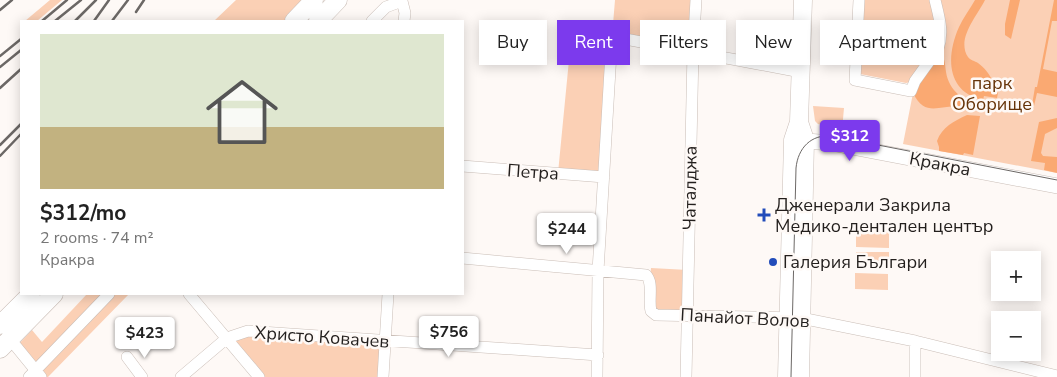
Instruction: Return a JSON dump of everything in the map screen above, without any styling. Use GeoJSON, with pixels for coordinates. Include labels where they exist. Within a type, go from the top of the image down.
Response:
{"type":"FeatureCollection","features":[{"type":"Feature","properties":{"kind":"main road"},"geometry":{"type":"LineString","coordinates":[[295,20],[314,0]]}},
{"type":"Feature","properties":{"kind":"main road"},"geometry":{"type":"LineString","coordinates":[[319,20],[338,0]]}},
{"type":"Feature","properties":{"kind":"main road"},"geometry":{"type":"LineString","coordinates":[[800,377],[795,318],[802,0]]}},
{"type":"Feature","properties":{"kind":"main road"},"geometry":{"type":"LineString","coordinates":[[3,338],[30,295]]}},
{"type":"Feature","properties":{"kind":"main road"},"geometry":{"type":"LineString","coordinates":[[3,338],[53,295]]}},
{"type":"Feature","properties":{"kind":"main road"},"geometry":{"type":"LineString","coordinates":[[787,377],[795,318]]}},
{"type":"Feature","properties":{"kind":"street"},"geometry":{"type":"LineString","coordinates":[[373,20],[386,7],[402,0],[405,13],[404,20]]}},
{"type":"Feature","properties":{"kind":"street","name":"Чаталджа"},"geometry":{"type":"LineString","coordinates":[[695,20],[696,0]]}},
{"type":"Feature","properties":{"kind":"street"},"geometry":{"type":"LineString","coordinates":[[860,0],[855,80],[912,91],[915,81],[940,43],[941,30],[935,0]]}},
{"type":"Feature","properties":{"kind":"street"},"geometry":{"type":"LineString","coordinates":[[726,57],[801,72]]}},
{"type":"Feature","properties":{"kind":"street"},"geometry":{"type":"LineString","coordinates":[[598,377],[598,271],[610,65]]}},
{"type":"Feature","properties":{"kind":"street","name":"Чаталджа"},"geometry":{"type":"LineString","coordinates":[[686,377],[693,65]]}},
{"type":"Feature","properties":{"kind":"street","name":"Кракра"},"geometry":{"type":"LineString","coordinates":[[799,140],[831,142],[1057,186]]}},
{"type":"Feature","properties":{"kind":"street","name":"Петра"},"geometry":{"type":"LineString","coordinates":[[464,166],[604,177]]}},
{"type":"Feature","properties":{"kind":"street","name":"Панайот Волов"},"geometry":{"type":"LineString","coordinates":[[464,258],[646,274],[650,280],[649,304],[651,311],[656,315],[795,318],[915,341],[1057,376]]}},
{"type":"Feature","properties":{"kind":"street"},"geometry":{"type":"LineString","coordinates":[[3,338],[35,375],[108,295]]}},
{"type":"Feature","properties":{"kind":"street"},"geometry":{"type":"LineString","coordinates":[[190,295],[259,377]]}},
{"type":"Feature","properties":{"kind":"street"},"geometry":{"type":"LineString","coordinates":[[383,377],[388,295]]}},
{"type":"Feature","properties":{"kind":"street","name":"Христо Ковачев"},"geometry":{"type":"LineString","coordinates":[[181,377],[228,338],[248,331],[598,355]]}},
{"type":"Feature","properties":{"kind":"street"},"geometry":{"type":"LineString","coordinates":[[915,341],[915,377]]}},
{"type":"Feature","properties":{"kind":"street"},"geometry":{"type":"LineString","coordinates":[[127,357],[142,377]]}},
{"type":"Feature","properties":{"kind":"green space"},"geometry":{"type":"Polygon","coordinates":[[[50,0],[62,0],[38,20],[26,20],[50,0]]]}},
{"type":"Feature","properties":{"kind":"green space"},"geometry":{"type":"Polygon","coordinates":[[[236,0],[304,0],[285,20],[215,20],[236,0]]]}},
{"type":"Feature","properties":{"kind":"green space"},"geometry":{"type":"Polygon","coordinates":[[[615,0],[696,0],[695,20],[640,20],[640,41],[630,39],[630,20],[613,20],[615,0]]]}},
{"type":"Feature","properties":{"kind":"green space"},"geometry":{"type":"Polygon","coordinates":[[[859,0],[935,0],[938,20],[858,20],[859,0]]]}},
{"type":"Feature","properties":{"kind":"green space","name":"парк Оборище"},"geometry":{"type":"Polygon","coordinates":[[[938,0],[1057,0],[1057,173],[903,144],[913,93],[933,65],[944,65],[944,20],[939,20],[938,0]]]}},
{"type":"Feature","properties":{"kind":"green space"},"geometry":{"type":"Polygon","coordinates":[[[975,0],[985,0],[966,35],[965,50],[969,58],[983,67],[993,81],[1000,83],[997,98],[984,96],[983,100],[971,96],[962,89],[952,71],[952,50],[955,38],[975,0]]]}},
{"type":"Feature","properties":{"kind":"green space"},"geometry":{"type":"Polygon","coordinates":[[[1010,0],[1020,0],[1011,39],[1005,35],[1005,24],[1010,0]]]}},
{"type":"Feature","properties":{"kind":"green space"},"geometry":{"type":"Polygon","coordinates":[[[1054,0],[1057,0],[1057,21],[1052,21],[1043,69],[1057,72],[1057,97],[1037,93],[1034,106],[1032,105],[1035,87],[1037,87],[1054,0]]]}},
{"type":"Feature","properties":{"kind":"green space"},"geometry":{"type":"Polygon","coordinates":[[[944,60],[950,85],[954,90],[963,98],[982,105],[982,107],[927,108],[922,105],[913,93],[933,65],[944,65],[944,60]]]}},
{"type":"Feature","properties":{"kind":"green space"},"geometry":{"type":"Polygon","coordinates":[[[568,65],[610,65],[604,177],[558,173],[568,65]]]}},
{"type":"Feature","properties":{"kind":"green space"},"geometry":{"type":"Polygon","coordinates":[[[855,65],[924,65],[915,81],[906,83],[855,73],[855,65]]]}},
{"type":"Feature","properties":{"kind":"green space"},"geometry":{"type":"Polygon","coordinates":[[[813,106],[844,108],[842,130],[818,124],[815,121],[813,106]]]}},
{"type":"Feature","properties":{"kind":"green space"},"geometry":{"type":"Polygon","coordinates":[[[967,115],[980,116],[973,155],[939,151],[937,141],[945,128],[967,115]]]}},
{"type":"Feature","properties":{"kind":"green space"},"geometry":{"type":"Polygon","coordinates":[[[1057,118],[1057,128],[1045,134],[1041,153],[1043,156],[1057,157],[1057,173],[1044,170],[1045,163],[1031,161],[1039,122],[1057,118]]]}},
{"type":"Feature","properties":{"kind":"green space"},"geometry":{"type":"Polygon","coordinates":[[[856,231],[889,232],[889,248],[856,247],[856,231]]]}},
{"type":"Feature","properties":{"kind":"green space"},"geometry":{"type":"Polygon","coordinates":[[[856,252],[889,252],[889,268],[856,268],[856,252]]]}},
{"type":"Feature","properties":{"kind":"green space"},"geometry":{"type":"Polygon","coordinates":[[[651,268],[688,270],[688,315],[656,315],[650,280],[651,268]]]}},
{"type":"Feature","properties":{"kind":"green space"},"geometry":{"type":"Polygon","coordinates":[[[855,273],[888,274],[888,290],[855,289],[855,273]]]}},
{"type":"Feature","properties":{"kind":"green space"},"geometry":{"type":"Polygon","coordinates":[[[86,295],[128,295],[48,377],[41,377],[16,347],[32,330],[42,342],[86,295]]]}},
{"type":"Feature","properties":{"kind":"green space"},"geometry":{"type":"Polygon","coordinates":[[[248,332],[385,341],[383,377],[259,377],[228,339],[248,332]]]}},
{"type":"Feature","properties":{"kind":"tram line"},"geometry":{"type":"LineString","coordinates":[[791,377],[796,168],[800,154],[812,140],[818,137],[832,136],[1057,180]]}},
{"type":"Feature","properties":{"kind":"railway"},"geometry":{"type":"LineString","coordinates":[[0,10],[12,0]]}},
{"type":"Feature","properties":{"kind":"railway"},"geometry":{"type":"LineString","coordinates":[[43,20],[67,0]]}},
{"type":"Feature","properties":{"kind":"railway"},"geometry":{"type":"LineString","coordinates":[[56,20],[81,0]]}},
{"type":"Feature","properties":{"kind":"railway"},"geometry":{"type":"LineString","coordinates":[[76,20],[96,0]]}},
{"type":"Feature","properties":{"kind":"railway"},"geometry":{"type":"LineString","coordinates":[[95,20],[109,0]]}},
{"type":"Feature","properties":{"kind":"railway"},"geometry":{"type":"LineString","coordinates":[[113,20],[128,0]]}},
{"type":"Feature","properties":{"kind":"railway"},"geometry":{"type":"LineString","coordinates":[[136,12],[144,0]]}},
{"type":"Feature","properties":{"kind":"railway"},"geometry":{"type":"LineString","coordinates":[[0,56],[20,40]]}},
{"type":"Feature","properties":{"kind":"railway"},"geometry":{"type":"LineString","coordinates":[[0,67],[20,51]]}},
{"type":"Feature","properties":{"kind":"railway"},"geometry":{"type":"LineString","coordinates":[[0,88],[20,70]]}},
{"type":"Feature","properties":{"kind":"railway"},"geometry":{"type":"LineString","coordinates":[[0,145],[20,125]]}},
{"type":"Feature","properties":{"kind":"railway"},"geometry":{"type":"LineString","coordinates":[[0,156],[20,135]]}},
{"type":"Feature","properties":{"kind":"place","name":"Дженерали Закрила Медико-дентален център"},"geometry":{"type":"Point","coordinates":[764,215]}},
{"type":"Feature","properties":{"kind":"place","name":"Галерия Българи"},"geometry":{"type":"Point","coordinates":[773,262]}}]}
